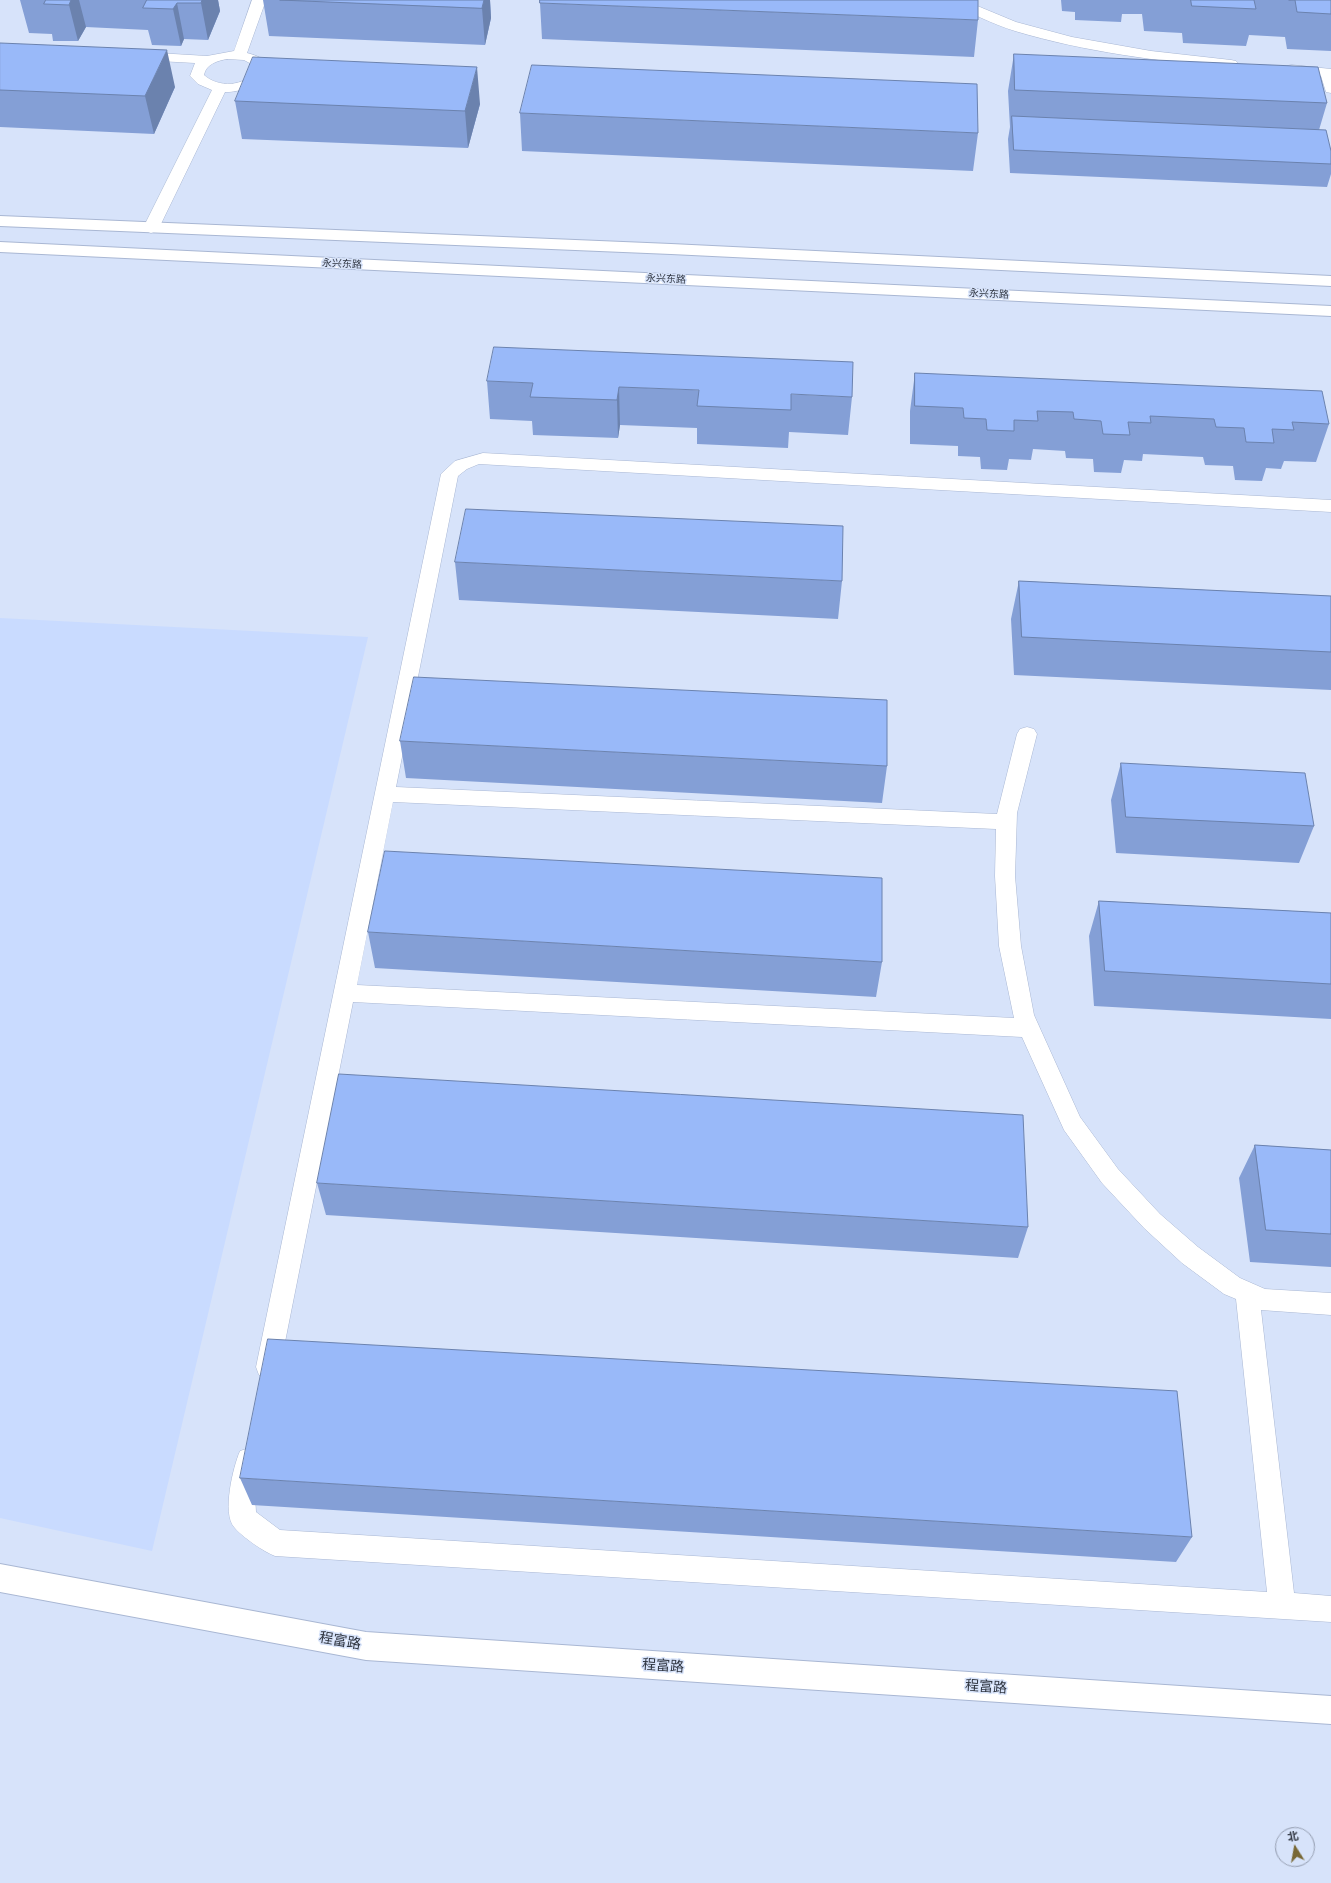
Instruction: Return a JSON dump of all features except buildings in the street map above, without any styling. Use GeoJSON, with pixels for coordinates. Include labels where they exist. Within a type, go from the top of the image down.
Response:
{"type":"FeatureCollection","features":[{"type":"Feature","properties":{"kind":"street"},"geometry":{"type":"LineString","coordinates":[[0,221],[687,250],[1331,281]]}},
{"type":"Feature","properties":{"kind":"street","name":"永兴东路"},"geometry":{"type":"LineString","coordinates":[[0,248],[1331,310]]}},
{"type":"Feature","properties":{"kind":"street","name":"程富路"},"geometry":{"type":"LineString","coordinates":[[0,1578],[366,1646],[1331,1710]]}},
{"type":"Feature","properties":{"kind":"lane"},"geometry":{"type":"LineString","coordinates":[[239,55],[259,0]]}},
{"type":"Feature","properties":{"kind":"lane"},"geometry":{"type":"LineString","coordinates":[[952,0],[1019,27],[1105,48],[1199,61],[1244,65]]}},
{"type":"Feature","properties":{"kind":"lane"},"geometry":{"type":"LineString","coordinates":[[124,55],[208,60],[227,55],[239,55],[255,59],[260,64],[262,69],[260,75],[253,81],[244,85],[220,88],[209,86],[201,82],[197,76],[197,70],[208,60]]}},
{"type":"Feature","properties":{"kind":"lane"},"geometry":{"type":"LineString","coordinates":[[1282,68],[1329,72],[1331,89]]}},
{"type":"Feature","properties":{"kind":"lane"},"geometry":{"type":"LineString","coordinates":[[151,228],[220,88]]}},
{"type":"Feature","properties":{"kind":"lane"},"geometry":{"type":"LineString","coordinates":[[264,1388],[450,474],[456,467],[469,461],[483,458],[1331,506]]}},
{"type":"Feature","properties":{"kind":"lane"},"geometry":{"type":"LineString","coordinates":[[1027,734],[1006,822],[1004,876],[1010,946],[1023,1015],[1072,1124],[1110,1176],[1152,1221],[1190,1255],[1232,1286],[1263,1300],[1331,1304]]}},
{"type":"Feature","properties":{"kind":"lane"},"geometry":{"type":"LineString","coordinates":[[385,794],[1006,822]]}},
{"type":"Feature","properties":{"kind":"lane"},"geometry":{"type":"LineString","coordinates":[[344,993],[1028,1028]]}},
{"type":"Feature","properties":{"kind":"lane"},"geometry":{"type":"LineString","coordinates":[[1247,1293],[1282,1606]]}},
{"type":"Feature","properties":{"kind":"lane"},"geometry":{"type":"LineString","coordinates":[[253,1442],[242,1496],[243,1518],[275,1543],[1331,1609]]}},
{"type":"Feature","properties":{"kind":"shaded area"},"geometry":{"type":"Polygon","coordinates":[[[0,618],[368,637],[152,1551],[0,1518],[0,618]]]}}]}
